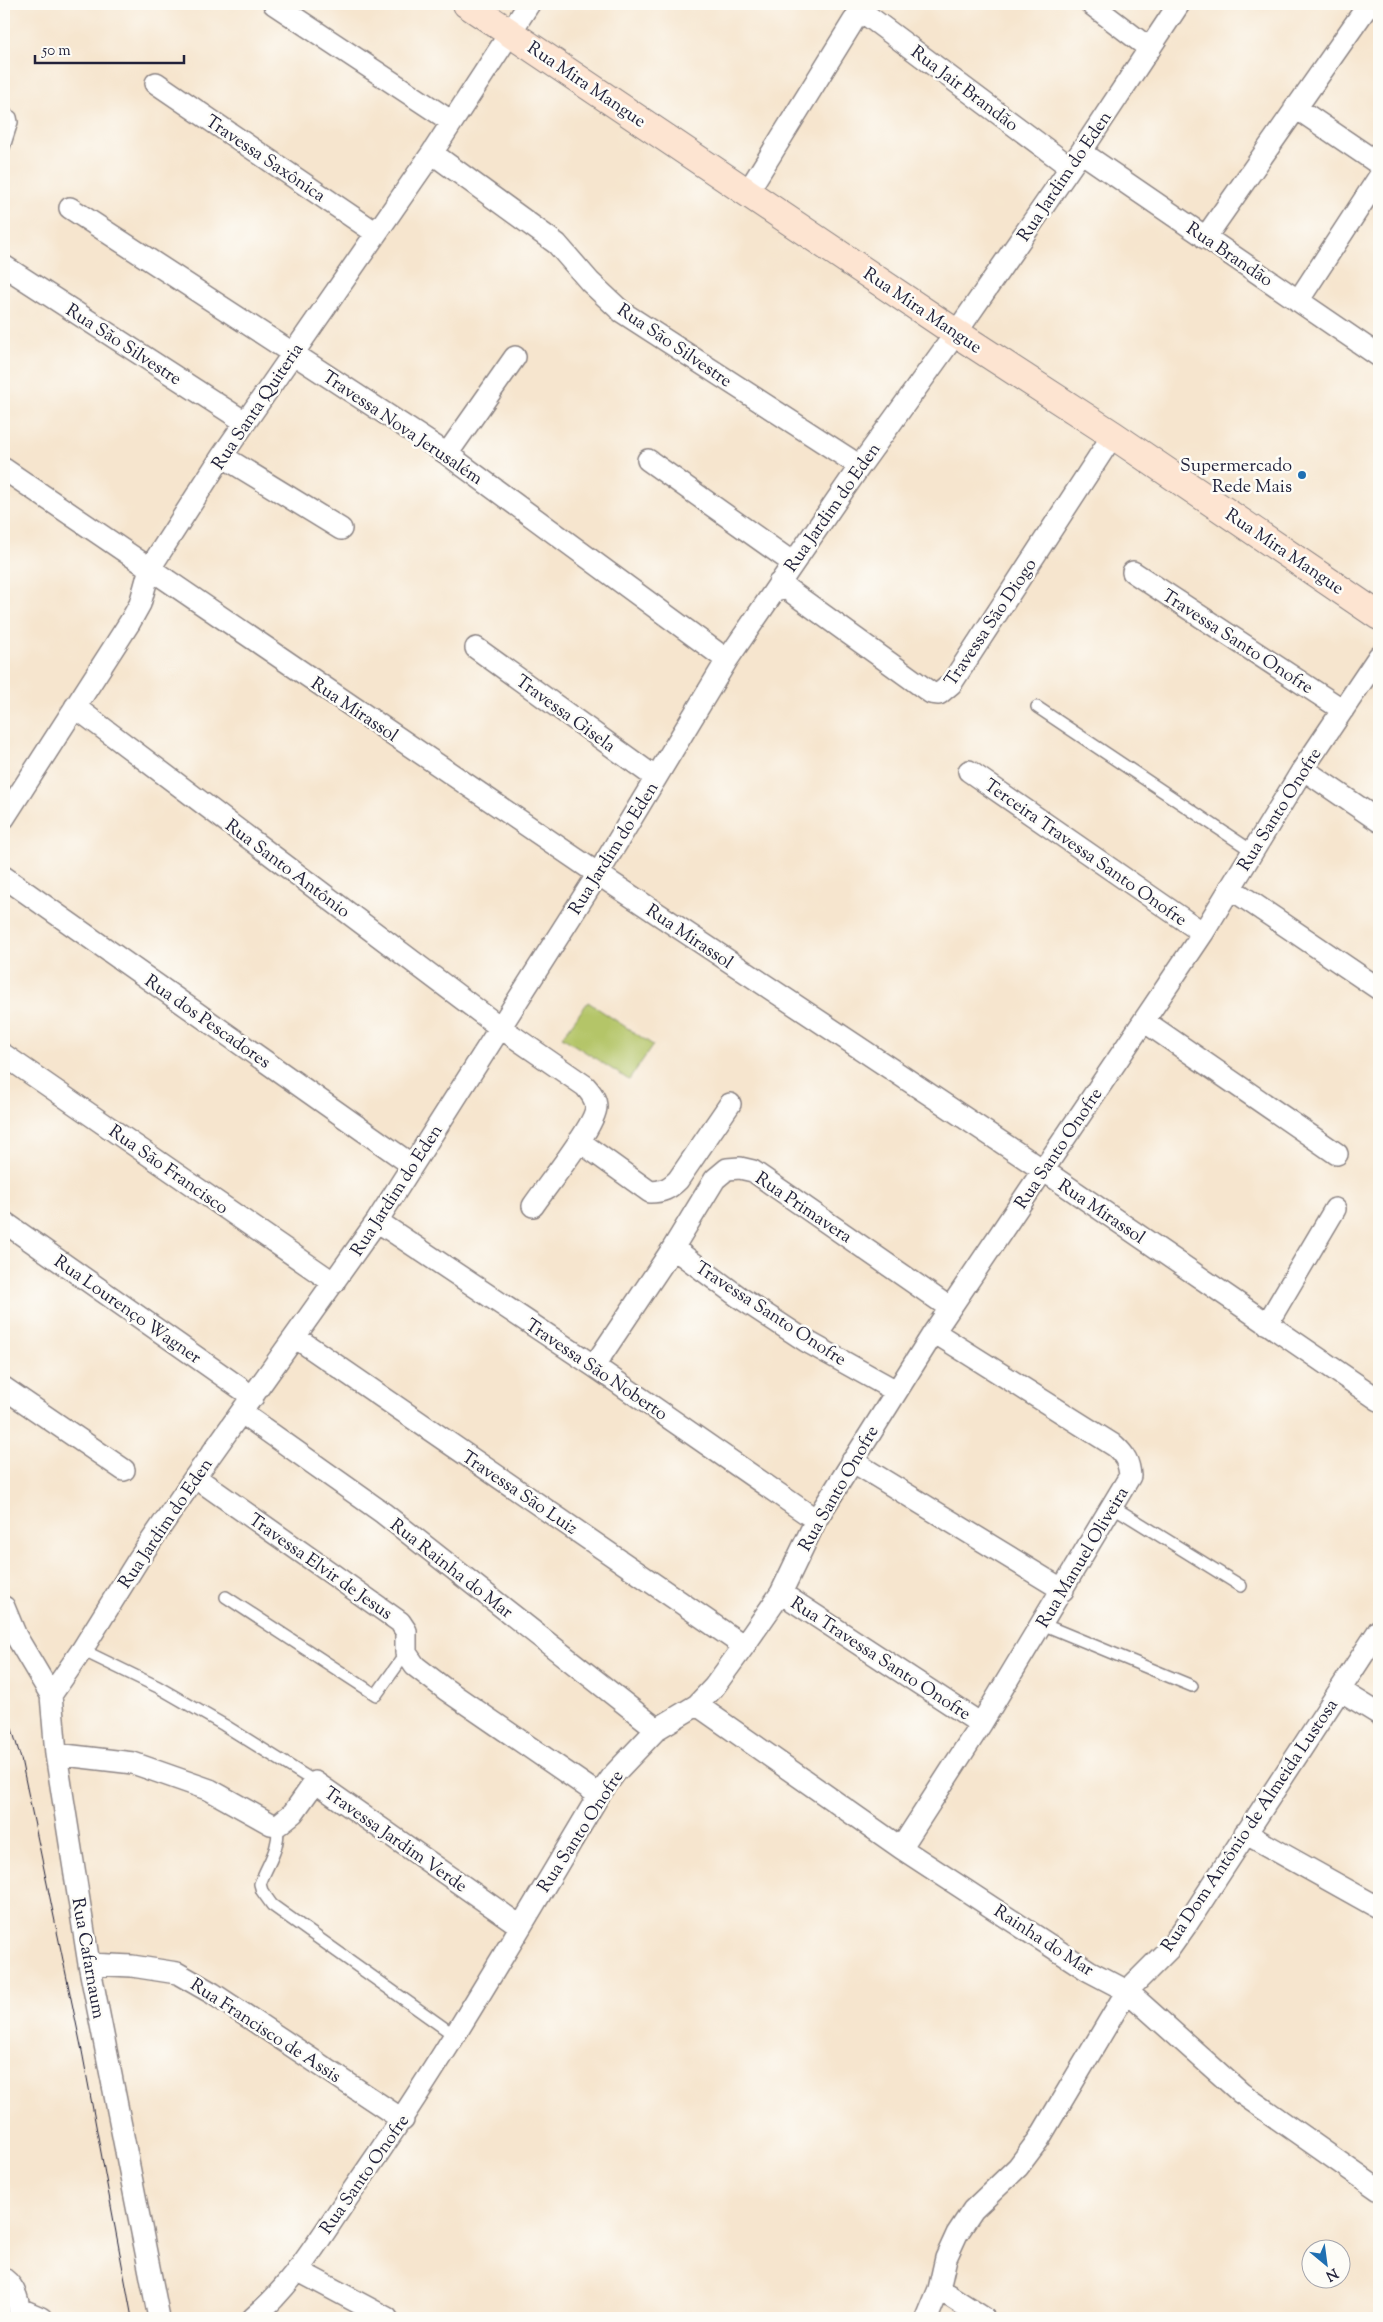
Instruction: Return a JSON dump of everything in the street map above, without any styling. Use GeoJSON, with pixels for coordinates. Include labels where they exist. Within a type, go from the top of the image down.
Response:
{"type":"FeatureCollection","features":[{"type":"Feature","properties":{"kind":"main road","name":"Rua Mira Mangue"},"geometry":{"type":"LineString","coordinates":[[467,4],[956,333],[1113,435],[1379,616]]}},
{"type":"Feature","properties":{"kind":"street"},"geometry":{"type":"LineString","coordinates":[[274,4],[452,122]]}},
{"type":"Feature","properties":{"kind":"street","name":"Rua Santa Quiteria"},"geometry":{"type":"LineString","coordinates":[[4,818],[140,604],[150,568],[222,456],[432,153],[529,4]]}},
{"type":"Feature","properties":{"kind":"street"},"geometry":{"type":"LineString","coordinates":[[1091,4],[1150,49]]}},
{"type":"Feature","properties":{"kind":"street","name":"Rua Jardim do Eden"},"geometry":{"type":"LineString","coordinates":[[51,1695],[82,1650],[138,1560],[195,1477],[377,1221],[598,874],[727,660],[860,466],[956,333],[1179,4]]}},
{"type":"Feature","properties":{"kind":"street"},"geometry":{"type":"LineString","coordinates":[[1204,238],[1369,4]]}},
{"type":"Feature","properties":{"kind":"street"},"geometry":{"type":"LineString","coordinates":[[747,193],[862,7]]}},
{"type":"Feature","properties":{"kind":"street","name":"Rua Jair Brandão"},"geometry":{"type":"LineString","coordinates":[[862,7],[1075,160]]}},
{"type":"Feature","properties":{"kind":"street","name":"Travessa Saxônica"},"geometry":{"type":"LineString","coordinates":[[156,83],[376,233]]}},
{"type":"Feature","properties":{"kind":"street"},"geometry":{"type":"LineString","coordinates":[[1296,107],[1379,164]]}},
{"type":"Feature","properties":{"kind":"street","name":"Rua São Silvestre"},"geometry":{"type":"LineString","coordinates":[[432,153],[556,244],[590,282],[622,312],[860,466]]}},
{"type":"Feature","properties":{"kind":"street","name":"Rua Brandão"},"geometry":{"type":"LineString","coordinates":[[1075,160],[1204,238],[1379,356]]}},
{"type":"Feature","properties":{"kind":"street"},"geometry":{"type":"LineString","coordinates":[[1298,301],[1379,177]]}},
{"type":"Feature","properties":{"kind":"street","name":"Travessa Nova Jerusalém"},"geometry":{"type":"LineString","coordinates":[[70,208],[447,454],[727,660]]}},
{"type":"Feature","properties":{"kind":"street","name":"Rua São Silvestre"},"geometry":{"type":"LineString","coordinates":[[4,266],[245,422]]}},
{"type":"Feature","properties":{"kind":"street"},"geometry":{"type":"LineString","coordinates":[[447,454],[515,357]]}},
{"type":"Feature","properties":{"kind":"street","name":"Travessa São Diogo"},"geometry":{"type":"LineString","coordinates":[[779,583],[930,693],[940,694],[952,684],[1113,435]]}},
{"type":"Feature","properties":{"kind":"street"},"geometry":{"type":"LineString","coordinates":[[222,456],[341,529]]}},
{"type":"Feature","properties":{"kind":"street"},"geometry":{"type":"LineString","coordinates":[[648,460],[793,564]]}},
{"type":"Feature","properties":{"kind":"street","name":"Rua Mirassol"},"geometry":{"type":"LineString","coordinates":[[4,468],[598,874],[1043,1170],[1379,1400]]}},
{"type":"Feature","properties":{"kind":"street","name":"Travessa Santo Onofre"},"geometry":{"type":"LineString","coordinates":[[1133,572],[1342,710]]}},
{"type":"Feature","properties":{"kind":"street","name":"Travessa Gisela"},"geometry":{"type":"LineString","coordinates":[[476,648],[656,778]]}},
{"type":"Feature","properties":{"kind":"street","name":"Rua Santo Onofre"},"geometry":{"type":"LineString","coordinates":[[253,2318],[269,2305],[297,2270],[403,2120],[599,1795],[615,1773],[657,1729],[697,1704],[714,1687],[781,1592],[816,1520],[896,1391],[1203,933],[1303,769],[1379,656]]}},
{"type":"Feature","properties":{"kind":"street","name":"Rua Santo Antônio"},"geometry":{"type":"LineString","coordinates":[[75,707],[501,1028],[585,1086],[593,1095],[596,1105],[595,1114],[579,1141],[533,1206]]}},
{"type":"Feature","properties":{"kind":"street"},"geometry":{"type":"LineString","coordinates":[[1303,769],[1379,820]]}},
{"type":"Feature","properties":{"kind":"street","name":"Terceira Travessa Santo Onofre"},"geometry":{"type":"LineString","coordinates":[[970,771],[1203,933]]}},
{"type":"Feature","properties":{"kind":"street","name":"Rua dos Pescadores"},"geometry":{"type":"LineString","coordinates":[[4,876],[412,1165]]}},
{"type":"Feature","properties":{"kind":"street"},"geometry":{"type":"LineString","coordinates":[[1230,888],[1379,989]]}},
{"type":"Feature","properties":{"kind":"street"},"geometry":{"type":"LineString","coordinates":[[1144,1021],[1337,1154]]}},
{"type":"Feature","properties":{"kind":"street","name":"Rua São Francisco"},"geometry":{"type":"LineString","coordinates":[[4,1055],[334,1283]]}},
{"type":"Feature","properties":{"kind":"street"},"geometry":{"type":"LineString","coordinates":[[579,1141],[650,1192],[660,1192],[669,1188],[678,1180],[730,1104]]}},
{"type":"Feature","properties":{"kind":"street","name":"Rua Primavera"},"geometry":{"type":"LineString","coordinates":[[594,1366],[673,1248],[715,1179],[727,1169],[740,1168],[753,1171],[950,1308]]}},
{"type":"Feature","properties":{"kind":"street"},"geometry":{"type":"LineString","coordinates":[[1267,1324],[1335,1209]]}},
{"type":"Feature","properties":{"kind":"street","name":"Travessa São Noberto"},"geometry":{"type":"LineString","coordinates":[[377,1221],[594,1366],[816,1520]]}},
{"type":"Feature","properties":{"kind":"street","name":"Rua Lourenço Wagner"},"geometry":{"type":"LineString","coordinates":[[4,1222],[247,1405]]}},
{"type":"Feature","properties":{"kind":"street","name":"Travessa Santo Onofre"},"geometry":{"type":"LineString","coordinates":[[673,1248],[740,1297],[806,1341],[896,1391]]}},
{"type":"Feature","properties":{"kind":"street","name":"Rua Manuel Oliveira"},"geometry":{"type":"LineString","coordinates":[[901,1848],[981,1724],[1130,1476],[1130,1464],[1124,1454],[1115,1446],[934,1332]]}},
{"type":"Feature","properties":{"kind":"street","name":"Travessa São Luiz"},"geometry":{"type":"LineString","coordinates":[[295,1337],[744,1646]]}},
{"type":"Feature","properties":{"kind":"street"},"geometry":{"type":"LineString","coordinates":[[4,1388],[124,1470]]}},
{"type":"Feature","properties":{"kind":"street","name":"Rua Rainha do Mar"},"geometry":{"type":"LineString","coordinates":[[247,1405],[657,1729]]}},
{"type":"Feature","properties":{"kind":"street"},"geometry":{"type":"LineString","coordinates":[[852,1461],[1062,1590]]}},
{"type":"Feature","properties":{"kind":"street","name":"Travessa Elvir de Jesus"},"geometry":{"type":"LineString","coordinates":[[195,1477],[400,1622],[406,1631],[406,1653]]}},
{"type":"Feature","properties":{"kind":"street","name":"Rua Travessa Santo Onofre"},"geometry":{"type":"LineString","coordinates":[[781,1592],[981,1724]]}},
{"type":"Feature","properties":{"kind":"street","name":"Rua Cafarnaum"},"geometry":{"type":"LineString","coordinates":[[4,1607],[16,1636],[51,1695],[56,1754],[89,1964],[159,2318]]}},
{"type":"Feature","properties":{"kind":"street","name":"Rua Dom Antônio de Almeida Lustosa"},"geometry":{"type":"LineString","coordinates":[[927,2318],[939,2289],[946,2258],[957,2234],[973,2210],[1018,2167],[1039,2139],[1127,1991],[1170,1948],[1379,1630]]}},
{"type":"Feature","properties":{"kind":"street"},"geometry":{"type":"LineString","coordinates":[[406,1653],[415,1666],[445,1689],[599,1795]]}},
{"type":"Feature","properties":{"kind":"street"},"geometry":{"type":"LineString","coordinates":[[1340,1690],[1379,1714]]}},
{"type":"Feature","properties":{"kind":"street","name":"Rainha do Mar"},"geometry":{"type":"LineString","coordinates":[[697,1704],[901,1848],[1089,1970],[1127,1991],[1241,2093],[1379,2190]]}},
{"type":"Feature","properties":{"kind":"street"},"geometry":{"type":"LineString","coordinates":[[56,1754],[134,1763],[210,1790],[271,1824],[278,1825]]}},
{"type":"Feature","properties":{"kind":"street","name":"Travessa Jardim Verde"},"geometry":{"type":"LineString","coordinates":[[278,1825],[293,1813],[315,1782],[520,1926]]}},
{"type":"Feature","properties":{"kind":"street"},"geometry":{"type":"LineString","coordinates":[[1245,1833],[1379,1908]]}},
{"type":"Feature","properties":{"kind":"street","name":"Rua Francisco de Assis"},"geometry":{"type":"LineString","coordinates":[[89,1964],[132,1966],[177,1973],[212,1993],[403,2120]]}},
{"type":"Feature","properties":{"kind":"street"},"geometry":{"type":"LineString","coordinates":[[297,2270],[387,2318]]}},
{"type":"Feature","properties":{"kind":"street"},"geometry":{"type":"LineString","coordinates":[[4,2278],[16,2294],[20,2314],[41,2318]]}},
{"type":"Feature","properties":{"kind":"street"},"geometry":{"type":"LineString","coordinates":[[939,2289],[984,2318]]}},
{"type":"Feature","properties":{"kind":"lane"},"geometry":{"type":"LineString","coordinates":[[4,113],[10,117],[12,122],[4,147]]}},
{"type":"Feature","properties":{"kind":"lane"},"geometry":{"type":"LineString","coordinates":[[1037,707],[1252,852]]}},
{"type":"Feature","properties":{"kind":"lane"},"geometry":{"type":"LineString","coordinates":[[1112,1506],[1240,1586]]}},
{"type":"Feature","properties":{"kind":"lane"},"geometry":{"type":"LineString","coordinates":[[226,1597],[376,1695],[406,1653]]}},
{"type":"Feature","properties":{"kind":"lane"},"geometry":{"type":"LineString","coordinates":[[1042,1624],[1192,1686]]}},
{"type":"Feature","properties":{"kind":"lane"},"geometry":{"type":"LineString","coordinates":[[82,1650],[158,1687],[224,1725],[315,1782]]}},
{"type":"Feature","properties":{"kind":"lane"},"geometry":{"type":"LineString","coordinates":[[278,1825],[278,1840],[275,1853],[260,1884],[266,1899],[454,2035]]}},
{"type":"Feature","properties":{"kind":"green space"},"geometry":{"type":"Polygon","coordinates":[[[588,1002],[653,1045],[629,1080],[562,1037],[588,1002]]]}},
{"type":"Feature","properties":{"kind":"tram line"},"geometry":{"type":"LineString","coordinates":[[4,1702],[21,1759],[82,2051],[132,2318]]}},
{"type":"Feature","properties":{"kind":"place","name":"Supermercado Rede Mais"},"geometry":{"type":"Point","coordinates":[1302,475]}}]}
